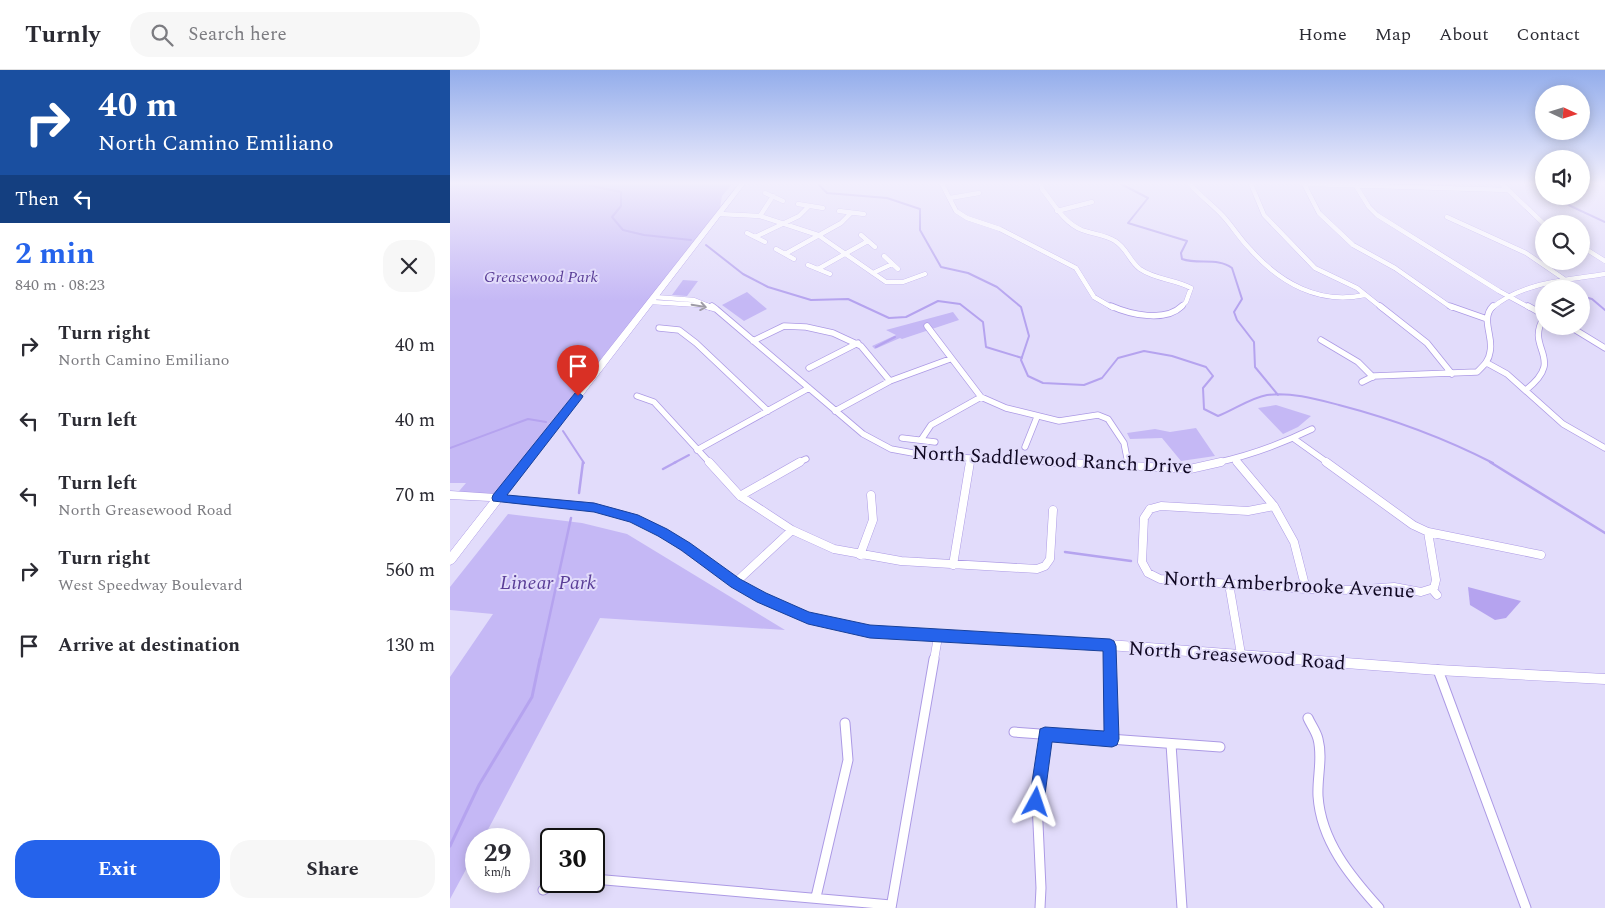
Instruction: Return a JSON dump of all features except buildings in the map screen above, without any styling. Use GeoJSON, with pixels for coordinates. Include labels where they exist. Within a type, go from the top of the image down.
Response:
{"type":"FeatureCollection","features":[{"type":"Feature","properties":{"kind":"main road"},"geometry":{"type":"LineString","coordinates":[[450,560],[712,223]]}},
{"type":"Feature","properties":{"kind":"main road","name":"North Greasewood Road"},"geometry":{"type":"LineString","coordinates":[[450,495],[498,498]]}},
{"type":"Feature","properties":{"kind":"street"},"geometry":{"type":"LineString","coordinates":[[785,254],[841,223]]}},
{"type":"Feature","properties":{"kind":"street"},"geometry":{"type":"LineString","coordinates":[[982,223],[999,229],[1076,268],[1083,275],[1087,287],[1095,297],[1107,304],[1128,312],[1153,316],[1176,312],[1183,306],[1193,287],[1156,277],[1140,269],[1131,260],[1125,248],[1114,240],[1080,229],[1070,223]]}},
{"type":"Feature","properties":{"kind":"street"},"geometry":{"type":"LineString","coordinates":[[1228,223],[1254,255],[1284,280],[1304,290],[1332,298],[1349,299],[1365,294]]}},
{"type":"Feature","properties":{"kind":"street"},"geometry":{"type":"LineString","coordinates":[[1272,223],[1315,268],[1350,284],[1365,294],[1426,343],[1452,374]]}},
{"type":"Feature","properties":{"kind":"street"},"geometry":{"type":"LineString","coordinates":[[1330,223],[1352,245],[1395,268],[1452,308],[1471,316],[1487,319]]}},
{"type":"Feature","properties":{"kind":"street"},"geometry":{"type":"LineString","coordinates":[[1389,223],[1507,296],[1535,311]]}},
{"type":"Feature","properties":{"kind":"street"},"geometry":{"type":"LineString","coordinates":[[1460,223],[1526,253],[1566,280]]}},
{"type":"Feature","properties":{"kind":"street"},"geometry":{"type":"LineString","coordinates":[[755,237],[782,224],[818,235],[886,282],[896,283],[925,274]]}},
{"type":"Feature","properties":{"kind":"street"},"geometry":{"type":"LineString","coordinates":[[999,229],[1004,224]]}},
{"type":"Feature","properties":{"kind":"street"},"geometry":{"type":"LineString","coordinates":[[747,233],[765,242]]}},
{"type":"Feature","properties":{"kind":"street"},"geometry":{"type":"LineString","coordinates":[[861,235],[875,247]]}},
{"type":"Feature","properties":{"kind":"street"},"geometry":{"type":"LineString","coordinates":[[818,269],[868,241]]}},
{"type":"Feature","properties":{"kind":"street"},"geometry":{"type":"LineString","coordinates":[[776,249],[794,259]]}},
{"type":"Feature","properties":{"kind":"street"},"geometry":{"type":"LineString","coordinates":[[1590,252],[1605,261]]}},
{"type":"Feature","properties":{"kind":"street"},"geometry":{"type":"LineString","coordinates":[[884,256],[898,269]]}},
{"type":"Feature","properties":{"kind":"street"},"geometry":{"type":"LineString","coordinates":[[873,273],[892,264]]}},
{"type":"Feature","properties":{"kind":"street"},"geometry":{"type":"LineString","coordinates":[[808,266],[830,274]]}},
{"type":"Feature","properties":{"kind":"street"},"geometry":{"type":"LineString","coordinates":[[1572,280],[1605,274]]}},
{"type":"Feature","properties":{"kind":"street"},"geometry":{"type":"LineString","coordinates":[[1362,382],[1373,377],[1476,372],[1487,363],[1492,350],[1487,319],[1492,306],[1507,296],[1535,287]]}},
{"type":"Feature","properties":{"kind":"street","name":"North Saddlewood Ranch Drive"},"geometry":{"type":"LineString","coordinates":[[653,299],[716,309],[834,411],[863,434],[891,449],[929,456],[1190,468],[1234,459],[1293,438],[1312,429]]}},
{"type":"Feature","properties":{"kind":"street"},"geometry":{"type":"LineString","coordinates":[[753,341],[785,326],[812,328],[843,334],[858,342],[873,356],[890,381]]}},
{"type":"Feature","properties":{"kind":"street"},"geometry":{"type":"LineString","coordinates":[[927,326],[950,359],[981,397],[1006,408],[1059,421],[1106,415],[1124,443],[1128,466]]}},
{"type":"Feature","properties":{"kind":"street"},"geometry":{"type":"LineString","coordinates":[[660,328],[679,330],[696,343],[768,411]]}},
{"type":"Feature","properties":{"kind":"street"},"geometry":{"type":"LineString","coordinates":[[1526,390],[1542,377],[1545,368],[1544,357],[1537,335]]}},
{"type":"Feature","properties":{"kind":"street"},"geometry":{"type":"LineString","coordinates":[[1584,335],[1605,348]]}},
{"type":"Feature","properties":{"kind":"street"},"geometry":{"type":"LineString","coordinates":[[1321,340],[1358,362],[1373,377]]}},
{"type":"Feature","properties":{"kind":"street"},"geometry":{"type":"LineString","coordinates":[[809,368],[858,342]]}},
{"type":"Feature","properties":{"kind":"street"},"geometry":{"type":"LineString","coordinates":[[834,411],[890,381],[950,359]]}},
{"type":"Feature","properties":{"kind":"street"},"geometry":{"type":"LineString","coordinates":[[1487,363],[1507,374],[1563,424],[1605,448]]}},
{"type":"Feature","properties":{"kind":"street"},"geometry":{"type":"LineString","coordinates":[[697,450],[809,388]]}},
{"type":"Feature","properties":{"kind":"street"},"geometry":{"type":"LineString","coordinates":[[637,396],[654,402],[740,496],[792,530],[834,549],[901,561],[1032,569],[1047,567],[1051,555],[1053,510]]}},
{"type":"Feature","properties":{"kind":"street"},"geometry":{"type":"LineString","coordinates":[[921,440],[930,425],[981,397]]}},
{"type":"Feature","properties":{"kind":"street"},"geometry":{"type":"LineString","coordinates":[[1025,447],[1038,417]]}},
{"type":"Feature","properties":{"kind":"street"},"geometry":{"type":"LineString","coordinates":[[902,438],[935,442]]}},
{"type":"Feature","properties":{"kind":"street"},"geometry":{"type":"LineString","coordinates":[[1293,438],[1413,525],[1428,532],[1541,555]]}},
{"type":"Feature","properties":{"kind":"street"},"geometry":{"type":"LineString","coordinates":[[953,564],[971,458]]}},
{"type":"Feature","properties":{"kind":"street"},"geometry":{"type":"LineString","coordinates":[[740,496],[806,459]]}},
{"type":"Feature","properties":{"kind":"street"},"geometry":{"type":"LineString","coordinates":[[1234,459],[1274,506],[1294,542],[1306,589]]}},
{"type":"Feature","properties":{"kind":"street"},"geometry":{"type":"LineString","coordinates":[[860,555],[873,520],[871,495]]}},
{"type":"Feature","properties":{"kind":"street","name":"North Greasewood Road"},"geometry":{"type":"LineString","coordinates":[[498,498],[594,507],[634,518],[662,532],[735,583],[761,598],[808,618],[870,631],[938,637],[1241,654],[1438,670],[1605,679]]}},
{"type":"Feature","properties":{"kind":"street","name":"North Amberbrooke Avenue"},"geometry":{"type":"LineString","coordinates":[[1274,506],[1248,511],[1161,506],[1148,507],[1144,518],[1142,562],[1147,574],[1160,579],[1306,589],[1352,590],[1394,587],[1421,592],[1434,591],[1436,580],[1428,532]]}},
{"type":"Feature","properties":{"kind":"street"},"geometry":{"type":"LineString","coordinates":[[735,583],[792,530]]}},
{"type":"Feature","properties":{"kind":"street"},"geometry":{"type":"LineString","coordinates":[[1229,584],[1241,654]]}},
{"type":"Feature","properties":{"kind":"street"},"geometry":{"type":"LineString","coordinates":[[605,880],[816,897],[891,906],[938,637]]}},
{"type":"Feature","properties":{"kind":"street"},"geometry":{"type":"LineString","coordinates":[[1110,646],[1112,739]]}},
{"type":"Feature","properties":{"kind":"street"},"geometry":{"type":"LineString","coordinates":[[1438,670],[1526,908]]}},
{"type":"Feature","properties":{"kind":"street"},"geometry":{"type":"LineString","coordinates":[[1308,718],[1318,738],[1320,765],[1318,798],[1327,836],[1339,859],[1379,908]]}},
{"type":"Feature","properties":{"kind":"street"},"geometry":{"type":"LineString","coordinates":[[816,897],[848,760],[845,723]]}},
{"type":"Feature","properties":{"kind":"street"},"geometry":{"type":"LineString","coordinates":[[1014,732],[1220,747]]}},
{"type":"Feature","properties":{"kind":"street"},"geometry":{"type":"LineString","coordinates":[[1040,908],[1041,888],[1036,802],[1045,734]]}},
{"type":"Feature","properties":{"kind":"street"},"geometry":{"type":"LineString","coordinates":[[1171,744],[1182,908]]}},
{"type":"Feature","properties":{"kind":"green space","name":"Greasewood Park"},"geometry":{"type":"Polygon","coordinates":[[[450,223],[712,223],[493,498],[454,497],[466,483],[450,483],[450,223]]]}},
{"type":"Feature","properties":{"kind":"green space"},"geometry":{"type":"Polygon","coordinates":[[[683,280],[698,281],[687,296],[672,295],[683,280]]]}},
{"type":"Feature","properties":{"kind":"green space"},"geometry":{"type":"Polygon","coordinates":[[[747,292],[767,309],[744,321],[722,305],[747,292]]]}},
{"type":"Feature","properties":{"kind":"green space"},"geometry":{"type":"Polygon","coordinates":[[[953,312],[959,320],[902,339],[900,338],[875,349],[872,346],[896,335],[886,330],[953,312]]]}},
{"type":"Feature","properties":{"kind":"green space"},"geometry":{"type":"Polygon","coordinates":[[[1276,405],[1311,416],[1298,427],[1283,434],[1258,408],[1276,405]]]}},
{"type":"Feature","properties":{"kind":"green space"},"geometry":{"type":"Polygon","coordinates":[[[1196,428],[1215,456],[1181,461],[1162,438],[1130,439],[1127,433],[1155,429],[1170,432],[1196,428]]]}},
{"type":"Feature","properties":{"kind":"green space","name":"Linear Park"},"geometry":{"type":"Polygon","coordinates":[[[508,514],[582,523],[627,534],[785,630],[600,618],[489,828],[465,828],[465,871],[450,899],[450,677],[493,614],[450,610],[450,587],[508,514]]]}},
{"type":"Feature","properties":{"kind":"shaded area"},"geometry":{"type":"Polygon","coordinates":[[[1468,587],[1521,601],[1506,618],[1495,620],[1470,605],[1468,587]]]}},
{"type":"Feature","properties":{"kind":"waterway"},"geometry":{"type":"LineString","coordinates":[[617,223],[623,230],[644,235],[691,240]]}},
{"type":"Feature","properties":{"kind":"waterway"},"geometry":{"type":"LineString","coordinates":[[920,223],[920,230],[941,267],[968,273],[997,287],[1021,307],[1029,336],[1022,358]]}},
{"type":"Feature","properties":{"kind":"waterway"},"geometry":{"type":"LineString","coordinates":[[1128,223],[1187,241],[1181,253],[1182,259],[1221,263],[1232,268],[1242,299],[1234,312],[1237,320],[1254,342],[1255,367],[1277,394]]}},
{"type":"Feature","properties":{"kind":"waterway"},"geometry":{"type":"LineString","coordinates":[[706,245],[743,274],[768,287],[811,300],[848,299],[889,318],[906,317],[938,301],[960,304],[983,322],[986,347],[1022,358]]}},
{"type":"Feature","properties":{"kind":"waterway"},"geometry":{"type":"LineString","coordinates":[[1590,298],[1605,310]]}},
{"type":"Feature","properties":{"kind":"waterway"},"geometry":{"type":"LineString","coordinates":[[876,347],[895,337]]}},
{"type":"Feature","properties":{"kind":"waterway"},"geometry":{"type":"LineString","coordinates":[[1022,358],[1028,376],[1043,383],[1084,385],[1102,378],[1118,358],[1144,351],[1172,356],[1206,367],[1213,376],[1203,388],[1204,409],[1218,416],[1254,399],[1277,394]]}},
{"type":"Feature","properties":{"kind":"waterway"},"geometry":{"type":"LineString","coordinates":[[1277,394],[1321,400],[1359,410],[1437,437],[1493,463]]}},
{"type":"Feature","properties":{"kind":"waterway"},"geometry":{"type":"LineString","coordinates":[[450,448],[528,419],[546,422]]}},
{"type":"Feature","properties":{"kind":"waterway"},"geometry":{"type":"LineString","coordinates":[[563,431],[584,463]]}},
{"type":"Feature","properties":{"kind":"waterway"},"geometry":{"type":"LineString","coordinates":[[674,463],[689,455]]}},
{"type":"Feature","properties":{"kind":"waterway"},"geometry":{"type":"LineString","coordinates":[[579,493],[583,462]]}},
{"type":"Feature","properties":{"kind":"waterway"},"geometry":{"type":"LineString","coordinates":[[663,469],[676,462]]}},
{"type":"Feature","properties":{"kind":"waterway"},"geometry":{"type":"LineString","coordinates":[[1490,462],[1605,533]]}},
{"type":"Feature","properties":{"kind":"waterway"},"geometry":{"type":"LineString","coordinates":[[540,660],[571,518]]}},
{"type":"Feature","properties":{"kind":"waterway"},"geometry":{"type":"LineString","coordinates":[[1065,552],[1131,561]]}},
{"type":"Feature","properties":{"kind":"waterway"},"geometry":{"type":"LineString","coordinates":[[450,846],[479,785],[532,697],[540,659]]}},
{"type":"Feature","properties":{"kind":"route"},"geometry":{"type":"LineString","coordinates":[[578,396],[498,498],[594,507],[634,518],[662,532],[735,583],[761,598],[808,618],[870,631],[938,637],[1110,646],[1112,739],[1045,734],[1036,802]]}}]}
